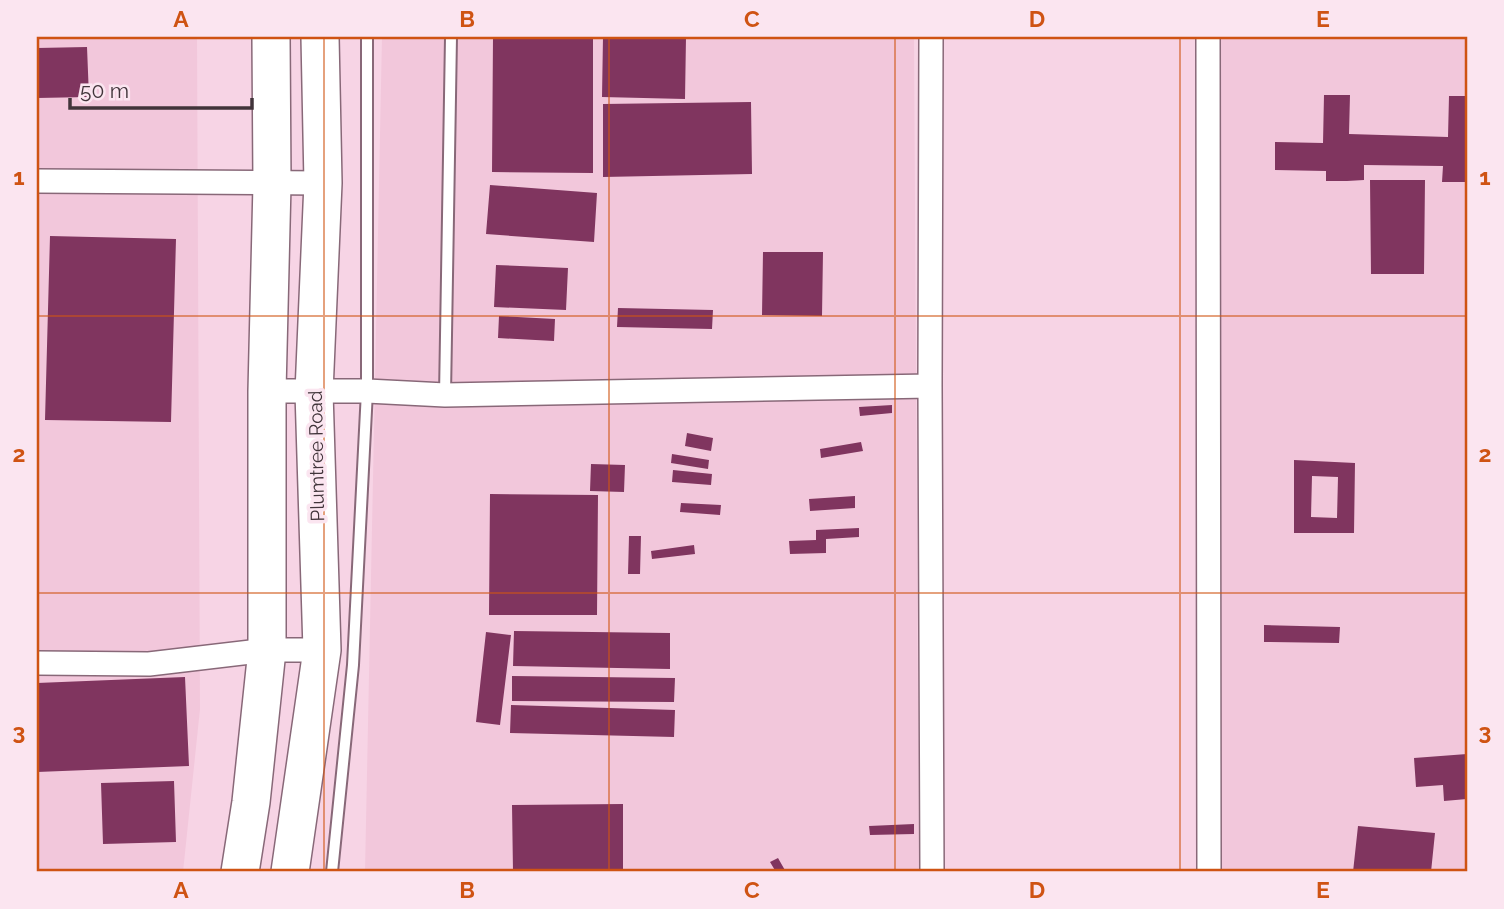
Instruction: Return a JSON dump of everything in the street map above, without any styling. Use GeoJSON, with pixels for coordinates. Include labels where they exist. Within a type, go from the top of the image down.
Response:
{"type":"FeatureCollection","features":[{"type":"Feature","properties":{"kind":"highway"},"geometry":{"type":"LineString","coordinates":[[240,872],[251,802],[267,650],[271,37]]}},
{"type":"Feature","properties":{"kind":"highway","name":"Plumtree Road"},"geometry":{"type":"LineString","coordinates":[[290,872],[322,650],[314,392],[323,183],[320,37]]}},
{"type":"Feature","properties":{"kind":"street"},"geometry":{"type":"LineString","coordinates":[[931,37],[929,386],[932,872]]}},
{"type":"Feature","properties":{"kind":"street"},"geometry":{"type":"LineString","coordinates":[[1208,37],[1209,872]]}},
{"type":"Feature","properties":{"kind":"street"},"geometry":{"type":"LineString","coordinates":[[37,181],[323,183]]}},
{"type":"Feature","properties":{"kind":"street"},"geometry":{"type":"LineString","coordinates":[[267,391],[367,391],[445,395],[929,386]]}},
{"type":"Feature","properties":{"kind":"street"},"geometry":{"type":"LineString","coordinates":[[37,663],[149,664],[267,650],[322,650]]}},
{"type":"Feature","properties":{"kind":"lane"},"geometry":{"type":"LineString","coordinates":[[332,872],[353,665],[367,391],[367,37]]}},
{"type":"Feature","properties":{"kind":"lane"},"geometry":{"type":"LineString","coordinates":[[445,395],[452,37]]}},
{"type":"Feature","properties":{"kind":"shaded area"},"geometry":{"type":"Polygon","coordinates":[[[37,37],[197,37],[200,709],[183,872],[37,872],[37,37]]]}},
{"type":"Feature","properties":{"kind":"shaded area"},"geometry":{"type":"Polygon","coordinates":[[[382,37],[914,37],[919,872],[365,872],[382,37]]]}},
{"type":"Feature","properties":{"kind":"shaded area"},"geometry":{"type":"Polygon","coordinates":[[[1218,37],[1467,37],[1467,872],[1218,872],[1218,37]]]}},
{"type":"Feature","properties":{"kind":"building"},"geometry":{"type":"Polygon","coordinates":[[[493,37],[593,37],[593,173],[492,172],[493,37]]]}},
{"type":"Feature","properties":{"kind":"building"},"geometry":{"type":"Polygon","coordinates":[[[603,37],[686,37],[685,99],[602,97],[603,37]]]}},
{"type":"Feature","properties":{"kind":"building"},"geometry":{"type":"Polygon","coordinates":[[[87,47],[89,97],[37,98],[37,48],[87,47]]]}},
{"type":"Feature","properties":{"kind":"building"},"geometry":{"type":"Polygon","coordinates":[[[1324,95],[1350,95],[1349,134],[1448,137],[1449,96],[1467,96],[1467,182],[1442,182],[1443,166],[1364,165],[1364,180],[1347,181],[1326,181],[1326,171],[1275,170],[1275,142],[1323,143],[1324,95]]]}},
{"type":"Feature","properties":{"kind":"building"},"geometry":{"type":"Polygon","coordinates":[[[751,102],[752,174],[603,177],[603,104],[751,102]]]}},
{"type":"Feature","properties":{"kind":"building"},"geometry":{"type":"Polygon","coordinates":[[[1370,180],[1425,180],[1424,274],[1371,274],[1370,180]]]}},
{"type":"Feature","properties":{"kind":"building"},"geometry":{"type":"Polygon","coordinates":[[[490,185],[597,193],[594,242],[486,234],[490,185]]]}},
{"type":"Feature","properties":{"kind":"building"},"geometry":{"type":"Polygon","coordinates":[[[50,236],[176,239],[171,422],[45,420],[50,236]]]}},
{"type":"Feature","properties":{"kind":"building"},"geometry":{"type":"Polygon","coordinates":[[[763,252],[823,252],[822,316],[762,315],[763,252]]]}},
{"type":"Feature","properties":{"kind":"building"},"geometry":{"type":"Polygon","coordinates":[[[496,265],[568,268],[566,310],[494,307],[496,265]]]}},
{"type":"Feature","properties":{"kind":"building"},"geometry":{"type":"Polygon","coordinates":[[[618,308],[713,310],[712,329],[617,327],[618,308]]]}},
{"type":"Feature","properties":{"kind":"building"},"geometry":{"type":"Polygon","coordinates":[[[499,316],[555,319],[554,341],[498,338],[499,316]]]}},
{"type":"Feature","properties":{"kind":"building"},"geometry":{"type":"Polygon","coordinates":[[[892,405],[892,413],[860,416],[859,407],[892,405]]]}},
{"type":"Feature","properties":{"kind":"building"},"geometry":{"type":"Polygon","coordinates":[[[687,433],[713,438],[711,451],[685,446],[687,433]]]}},
{"type":"Feature","properties":{"kind":"building"},"geometry":{"type":"Polygon","coordinates":[[[861,442],[863,451],[821,458],[820,449],[861,442]]]}},
{"type":"Feature","properties":{"kind":"building"},"geometry":{"type":"Polygon","coordinates":[[[672,454],[709,460],[708,469],[671,463],[672,454]]]}},
{"type":"Feature","properties":{"kind":"building"},"geometry":{"type":"Polygon","coordinates":[[[1294,460],[1355,463],[1354,533],[1294,533],[1294,460]],[[1312,476],[1311,517],[1337,518],[1338,477],[1312,476]]]}},
{"type":"Feature","properties":{"kind":"building"},"geometry":{"type":"Polygon","coordinates":[[[591,464],[625,465],[624,492],[590,491],[591,464]]]}},
{"type":"Feature","properties":{"kind":"building"},"geometry":{"type":"Polygon","coordinates":[[[673,470],[712,474],[711,485],[672,482],[673,470]]]}},
{"type":"Feature","properties":{"kind":"building"},"geometry":{"type":"Polygon","coordinates":[[[490,494],[598,495],[597,615],[489,615],[490,494]]]}},
{"type":"Feature","properties":{"kind":"building"},"geometry":{"type":"Polygon","coordinates":[[[855,496],[855,508],[810,511],[809,499],[855,496]]]}},
{"type":"Feature","properties":{"kind":"building"},"geometry":{"type":"Polygon","coordinates":[[[681,503],[721,505],[720,515],[680,512],[681,503]]]}},
{"type":"Feature","properties":{"kind":"building"},"geometry":{"type":"Polygon","coordinates":[[[859,528],[859,537],[826,539],[826,553],[790,554],[789,541],[816,540],[816,530],[859,528]]]}},
{"type":"Feature","properties":{"kind":"building"},"geometry":{"type":"Polygon","coordinates":[[[629,536],[641,536],[640,574],[628,574],[629,536]]]}},
{"type":"Feature","properties":{"kind":"building"},"geometry":{"type":"Polygon","coordinates":[[[694,545],[695,554],[652,559],[651,551],[694,545]]]}},
{"type":"Feature","properties":{"kind":"building"},"geometry":{"type":"Polygon","coordinates":[[[1264,625],[1340,627],[1339,643],[1264,642],[1264,625]]]}},
{"type":"Feature","properties":{"kind":"building"},"geometry":{"type":"Polygon","coordinates":[[[514,631],[670,633],[670,669],[513,666],[514,631]]]}},
{"type":"Feature","properties":{"kind":"building"},"geometry":{"type":"Polygon","coordinates":[[[486,632],[511,635],[500,725],[476,722],[486,632]]]}},
{"type":"Feature","properties":{"kind":"building"},"geometry":{"type":"Polygon","coordinates":[[[512,676],[675,678],[674,702],[512,701],[512,676]]]}},
{"type":"Feature","properties":{"kind":"building"},"geometry":{"type":"Polygon","coordinates":[[[185,677],[189,766],[37,772],[37,683],[185,677]]]}},
{"type":"Feature","properties":{"kind":"building"},"geometry":{"type":"Polygon","coordinates":[[[511,705],[675,710],[674,737],[510,733],[511,705]]]}},
{"type":"Feature","properties":{"kind":"building"},"geometry":{"type":"Polygon","coordinates":[[[1467,754],[1467,799],[1444,801],[1443,785],[1416,787],[1414,758],[1467,754]]]}},
{"type":"Feature","properties":{"kind":"building"},"geometry":{"type":"Polygon","coordinates":[[[174,781],[176,842],[103,844],[101,783],[174,781]]]}},
{"type":"Feature","properties":{"kind":"building"},"geometry":{"type":"Polygon","coordinates":[[[623,804],[623,872],[513,872],[512,805],[623,804]]]}},
{"type":"Feature","properties":{"kind":"building"},"geometry":{"type":"Polygon","coordinates":[[[914,824],[914,834],[870,835],[869,826],[914,824]]]}},
{"type":"Feature","properties":{"kind":"building"},"geometry":{"type":"Polygon","coordinates":[[[1358,826],[1435,833],[1431,872],[1353,872],[1358,826]]]}},
{"type":"Feature","properties":{"kind":"building"},"geometry":{"type":"Polygon","coordinates":[[[778,858],[786,872],[776,872],[770,862],[778,858]]]}}]}
